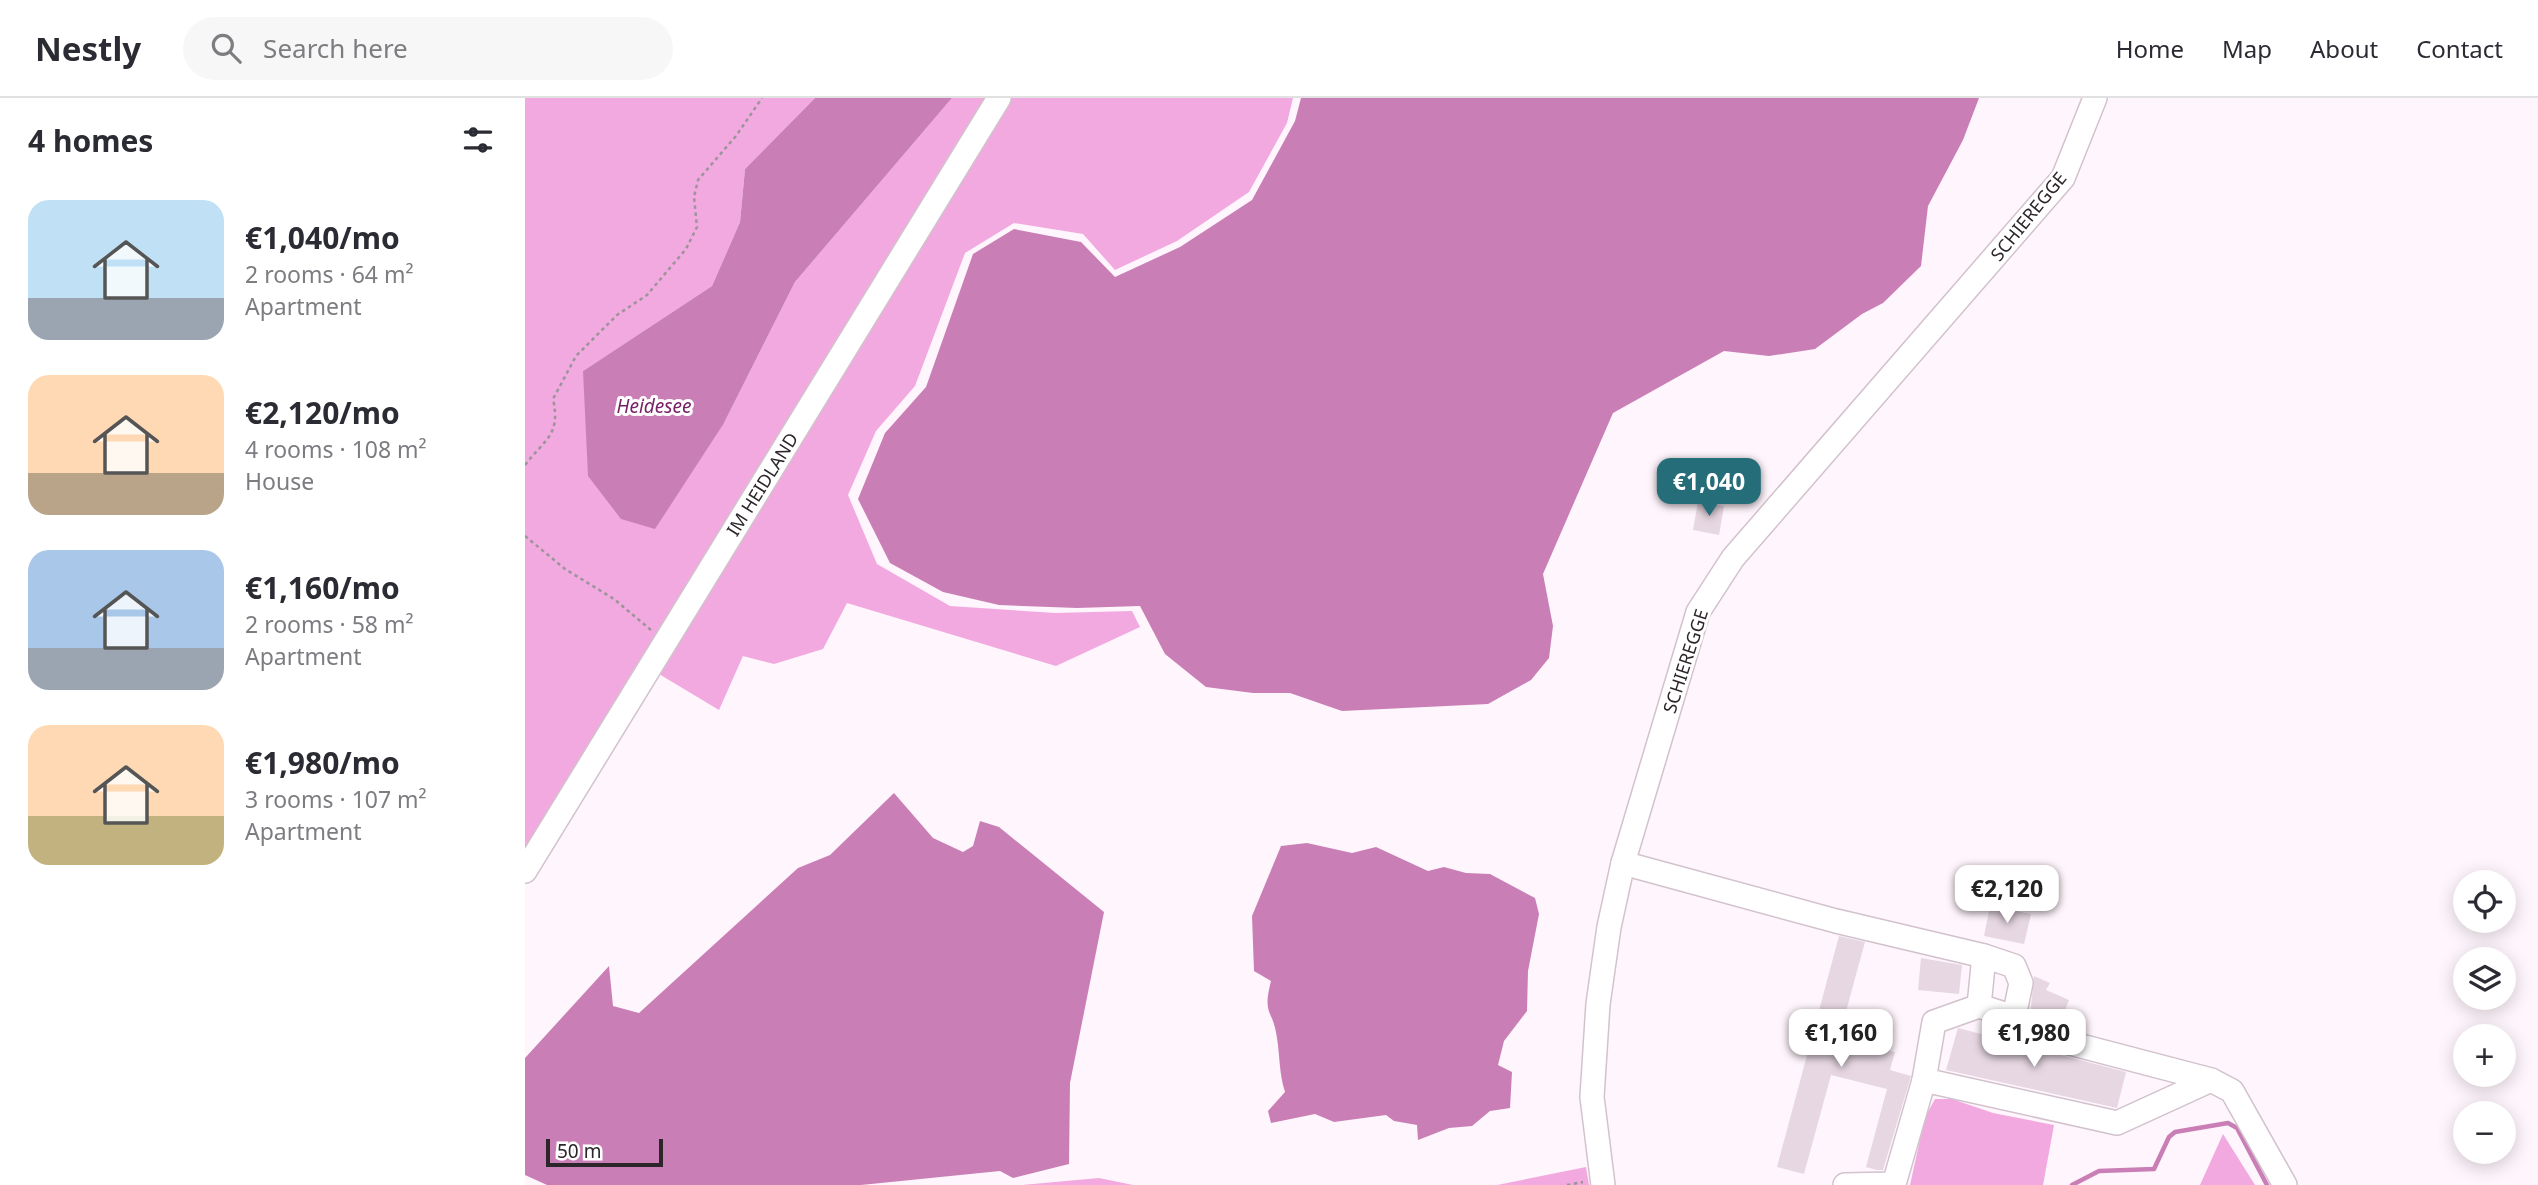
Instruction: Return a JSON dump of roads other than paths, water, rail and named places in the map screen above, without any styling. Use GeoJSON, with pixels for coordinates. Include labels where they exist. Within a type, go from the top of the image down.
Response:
{"type":"FeatureCollection","features":[{"type":"Feature","properties":{"kind":"street","name":"IM HEIDLAND"},"geometry":{"type":"LineString","coordinates":[[525,871],[999,98]]}},
{"type":"Feature","properties":{"kind":"street","name":"SCHIEREGGE"},"geometry":{"type":"LineString","coordinates":[[1603,1185],[1592,1097],[1609,927],[1623,863],[1698,612],[1733,558],[2063,178],[2095,98]]}},
{"type":"Feature","properties":{"kind":"street"},"geometry":{"type":"LineString","coordinates":[[1623,863],[2014,966],[2021,983],[2014,1017],[2020,1030],[2211,1080],[2232,1091],[2285,1185]]}},
{"type":"Feature","properties":{"kind":"street"},"geometry":{"type":"LineString","coordinates":[[1979,1006],[1984,956]]}},
{"type":"Feature","properties":{"kind":"street"},"geometry":{"type":"LineString","coordinates":[[1845,1185],[1894,1184],[1924,1080],[1934,1022],[1979,1006],[2014,1017]]}},
{"type":"Feature","properties":{"kind":"street"},"geometry":{"type":"LineString","coordinates":[[1924,1080],[2117,1123],[2211,1080]]}},
{"type":"Feature","properties":{"kind":"water","name":"Heidesee"},"geometry":{"type":"Polygon","coordinates":[[[815,98],[952,98],[795,282],[724,423],[655,529],[621,519],[588,476],[583,371],[712,286],[740,222],[745,169],[815,98]]]}},
{"type":"Feature","properties":{"kind":"water"},"geometry":{"type":"Polygon","coordinates":[[[1301,98],[1979,98],[1963,140],[1928,206],[1921,266],[1883,303],[1862,314],[1815,349],[1769,356],[1724,351],[1613,413],[1543,574],[1553,626],[1549,658],[1531,680],[1488,704],[1342,711],[1290,693],[1253,693],[1206,687],[1165,654],[1140,606],[1077,608],[999,605],[943,592],[890,563],[858,499],[885,433],[926,387],[973,254],[1014,229],[1081,242],[1115,277],[1180,247],[1252,200],[1295,121],[1301,98]]]}},
{"type":"Feature","properties":{"kind":"water"},"geometry":{"type":"Polygon","coordinates":[[[894,793],[933,838],[963,852],[973,846],[980,821],[999,827],[1104,912],[1070,1083],[1069,1164],[1013,1178],[1000,1171],[861,1185],[547,1185],[525,1175],[525,1058],[609,966],[613,1006],[639,1013],[798,868],[830,855],[894,793]]]}},
{"type":"Feature","properties":{"kind":"water"},"geometry":{"type":"Polygon","coordinates":[[[1307,843],[1352,853],[1376,847],[1428,871],[1444,867],[1466,873],[1490,874],[1535,898],[1539,914],[1528,971],[1527,1011],[1504,1041],[1498,1065],[1512,1072],[1510,1108],[1490,1111],[1472,1126],[1449,1128],[1418,1140],[1417,1125],[1394,1121],[1386,1115],[1334,1122],[1315,1114],[1271,1123],[1268,1111],[1285,1092],[1275,1028],[1268,1007],[1271,981],[1254,971],[1252,916],[1281,846],[1307,843]]]}},
{"type":"Feature","properties":{"kind":"waterway"},"geometry":{"type":"LineString","coordinates":[[2072,1185],[2099,1171],[2154,1169],[2169,1137],[2175,1132],[2228,1123],[2237,1128],[2267,1185]]}}]}
